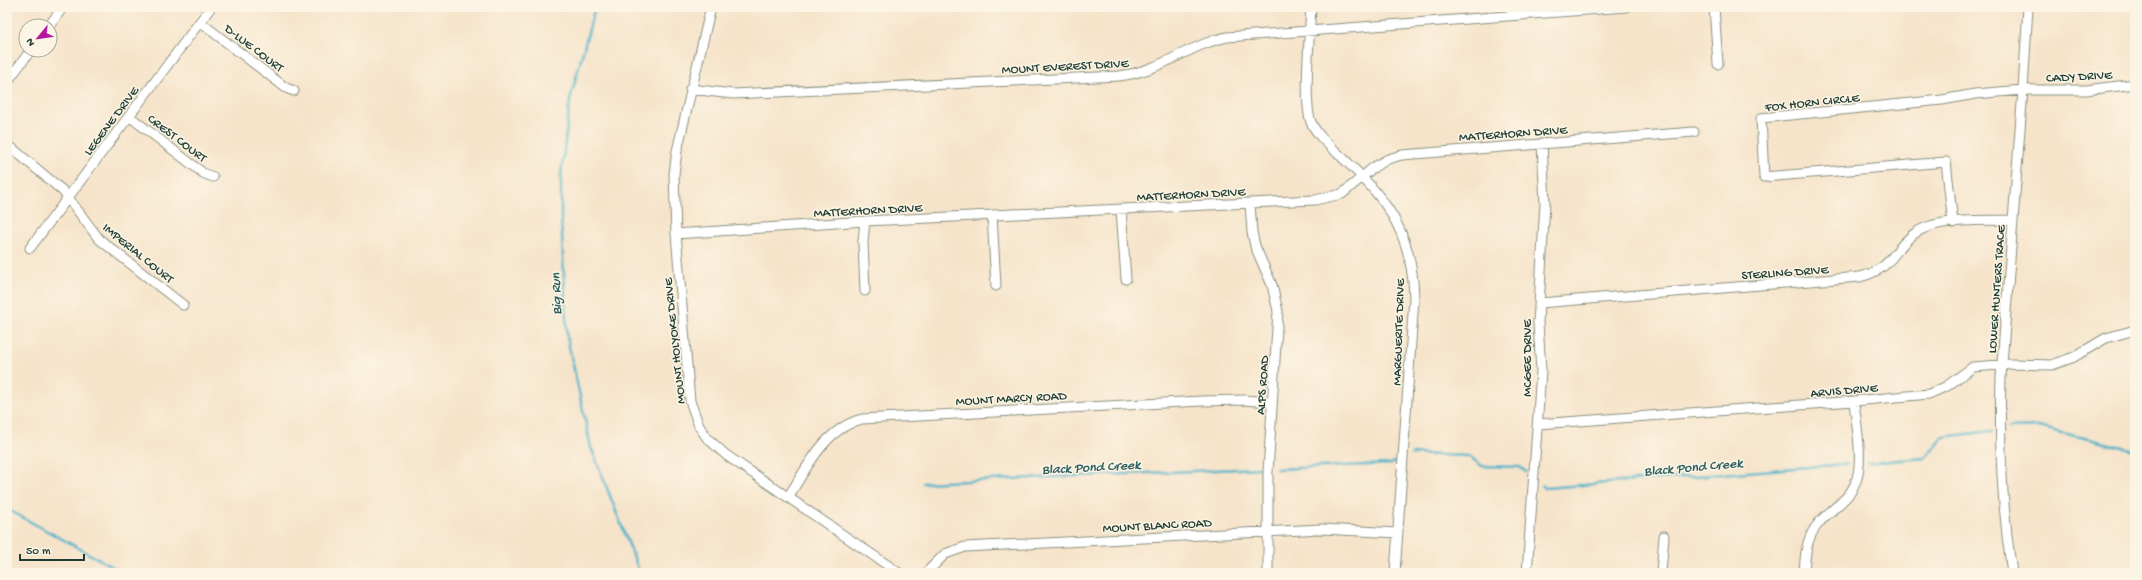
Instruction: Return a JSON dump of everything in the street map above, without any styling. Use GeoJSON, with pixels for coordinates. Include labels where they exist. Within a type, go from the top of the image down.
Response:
{"type":"FeatureCollection","features":[{"type":"Feature","properties":{"kind":"street"},"geometry":{"type":"LineString","coordinates":[[55,18],[63,7]]}},
{"type":"Feature","properties":{"kind":"street","name":"LEGENE DRIVE"},"geometry":{"type":"LineString","coordinates":[[30,248],[211,7]]}},
{"type":"Feature","properties":{"kind":"street","name":"MOUNT HOLYOKE DRIVE"},"geometry":{"type":"LineString","coordinates":[[711,7],[690,89],[676,158],[674,192],[688,385],[695,417],[707,438],[713,445],[899,573]]}},
{"type":"Feature","properties":{"kind":"street","name":"MARGUERITE DRIVE"},"geometry":{"type":"LineString","coordinates":[[1311,7],[1308,103],[1311,122],[1324,140],[1363,176],[1387,205],[1397,222],[1406,245],[1413,279],[1396,573]]}},
{"type":"Feature","properties":{"kind":"street","name":"MOUNT EVEREST DRIVE"},"geometry":{"type":"LineString","coordinates":[[690,89],[733,94],[1119,76],[1154,68],[1211,40],[1244,35],[1626,7]]}},
{"type":"Feature","properties":{"kind":"street"},"geometry":{"type":"LineString","coordinates":[[1714,7],[1718,64]]}},
{"type":"Feature","properties":{"kind":"street","name":"LOWER HUNTERS TRACE"},"geometry":{"type":"LineString","coordinates":[[2012,573],[2000,454],[2002,365],[2028,7]]}},
{"type":"Feature","properties":{"kind":"street","name":"D-LUE COURT"},"geometry":{"type":"LineString","coordinates":[[200,22],[286,88],[294,91]]}},
{"type":"Feature","properties":{"kind":"street"},"geometry":{"type":"LineString","coordinates":[[7,82],[25,58]]}},
{"type":"Feature","properties":{"kind":"street","name":"CADY DRIVE"},"geometry":{"type":"LineString","coordinates":[[2023,90],[2086,90],[2135,84]]}},
{"type":"Feature","properties":{"kind":"street","name":"FOX HORN CIRCLE"},"geometry":{"type":"LineString","coordinates":[[1953,223],[1946,162],[1764,177],[1761,118],[1942,100],[1975,94],[2023,90]]}},
{"type":"Feature","properties":{"kind":"street","name":"CREST COURT"},"geometry":{"type":"LineString","coordinates":[[129,116],[203,172],[213,177]]}},
{"type":"Feature","properties":{"kind":"street","name":"MATTERHORN DRIVE"},"geometry":{"type":"LineString","coordinates":[[676,234],[865,221],[1330,198],[1347,191],[1363,176],[1388,159],[1402,154],[1694,132]]}},
{"type":"Feature","properties":{"kind":"street","name":"MCGEE DRIVE"},"geometry":{"type":"LineString","coordinates":[[1527,573],[1541,371],[1538,323],[1545,203],[1542,143]]}},
{"type":"Feature","properties":{"kind":"street","name":"IMPERIAL COURT"},"geometry":{"type":"LineString","coordinates":[[7,144],[63,191],[99,239],[183,305]]}},
{"type":"Feature","properties":{"kind":"street","name":"ALPS ROAD"},"geometry":{"type":"LineString","coordinates":[[1250,203],[1252,232],[1255,246],[1272,285],[1277,304],[1278,323],[1272,402],[1268,573]]}},
{"type":"Feature","properties":{"kind":"street"},"geometry":{"type":"LineString","coordinates":[[1121,209],[1126,279]]}},
{"type":"Feature","properties":{"kind":"street"},"geometry":{"type":"LineString","coordinates":[[992,215],[996,286]]}},
{"type":"Feature","properties":{"kind":"street","name":"STERLING DRIVE"},"geometry":{"type":"LineString","coordinates":[[1540,303],[1860,277],[1883,268],[1907,240],[1922,229],[1953,223],[2013,220]]}},
{"type":"Feature","properties":{"kind":"street"},"geometry":{"type":"LineString","coordinates":[[865,221],[863,241],[865,291]]}},
{"type":"Feature","properties":{"kind":"street","name":"ARVIS DRIVE"},"geometry":{"type":"LineString","coordinates":[[1538,424],[1854,401],[1934,393],[1947,386],[1973,367],[1985,365],[2052,365],[2064,362],[2106,338],[2135,330]]}},
{"type":"Feature","properties":{"kind":"street","name":"MOUNT MARCY ROAD"},"geometry":{"type":"LineString","coordinates":[[788,497],[828,439],[840,428],[862,419],[1194,402],[1243,400],[1272,402]]}},
{"type":"Feature","properties":{"kind":"street"},"geometry":{"type":"LineString","coordinates":[[1804,573],[1806,550],[1812,532],[1817,524],[1846,497],[1857,479],[1859,461],[1854,401]]}},
{"type":"Feature","properties":{"kind":"street","name":"MOUNT BLANC ROAD"},"geometry":{"type":"LineString","coordinates":[[926,573],[945,554],[965,547],[1268,532],[1341,530],[1398,533]]}},
{"type":"Feature","properties":{"kind":"street"},"geometry":{"type":"LineString","coordinates":[[1661,573],[1664,536]]}},
{"type":"Feature","properties":{"kind":"waterway","name":"Big Run"},"geometry":{"type":"LineString","coordinates":[[595,7],[570,100],[561,175],[561,216],[567,337],[591,447],[640,573]]}},
{"type":"Feature","properties":{"kind":"waterway","name":"Black Pond Creek"},"geometry":{"type":"LineString","coordinates":[[2008,428],[2038,427],[2135,450]]}},
{"type":"Feature","properties":{"kind":"waterway","name":"Black Pond Creek"},"geometry":{"type":"LineString","coordinates":[[1867,463],[1925,458],[1943,437],[1992,431]]}},
{"type":"Feature","properties":{"kind":"waterway","name":"Black Pond Creek"},"geometry":{"type":"LineString","coordinates":[[1412,454],[1469,456],[1482,466],[1520,467],[1526,472]]}},
{"type":"Feature","properties":{"kind":"waterway","name":"Black Pond Creek"},"geometry":{"type":"LineString","coordinates":[[1276,469],[1390,464],[1395,462]]}},
{"type":"Feature","properties":{"kind":"waterway","name":"Black Pond Creek"},"geometry":{"type":"LineString","coordinates":[[1542,485],[1545,488],[1847,464]]}},
{"type":"Feature","properties":{"kind":"waterway","name":"Black Pond Creek"},"geometry":{"type":"LineString","coordinates":[[923,483],[1261,468]]}},
{"type":"Feature","properties":{"kind":"waterway"},"geometry":{"type":"LineString","coordinates":[[7,509],[124,573]]}}]}
